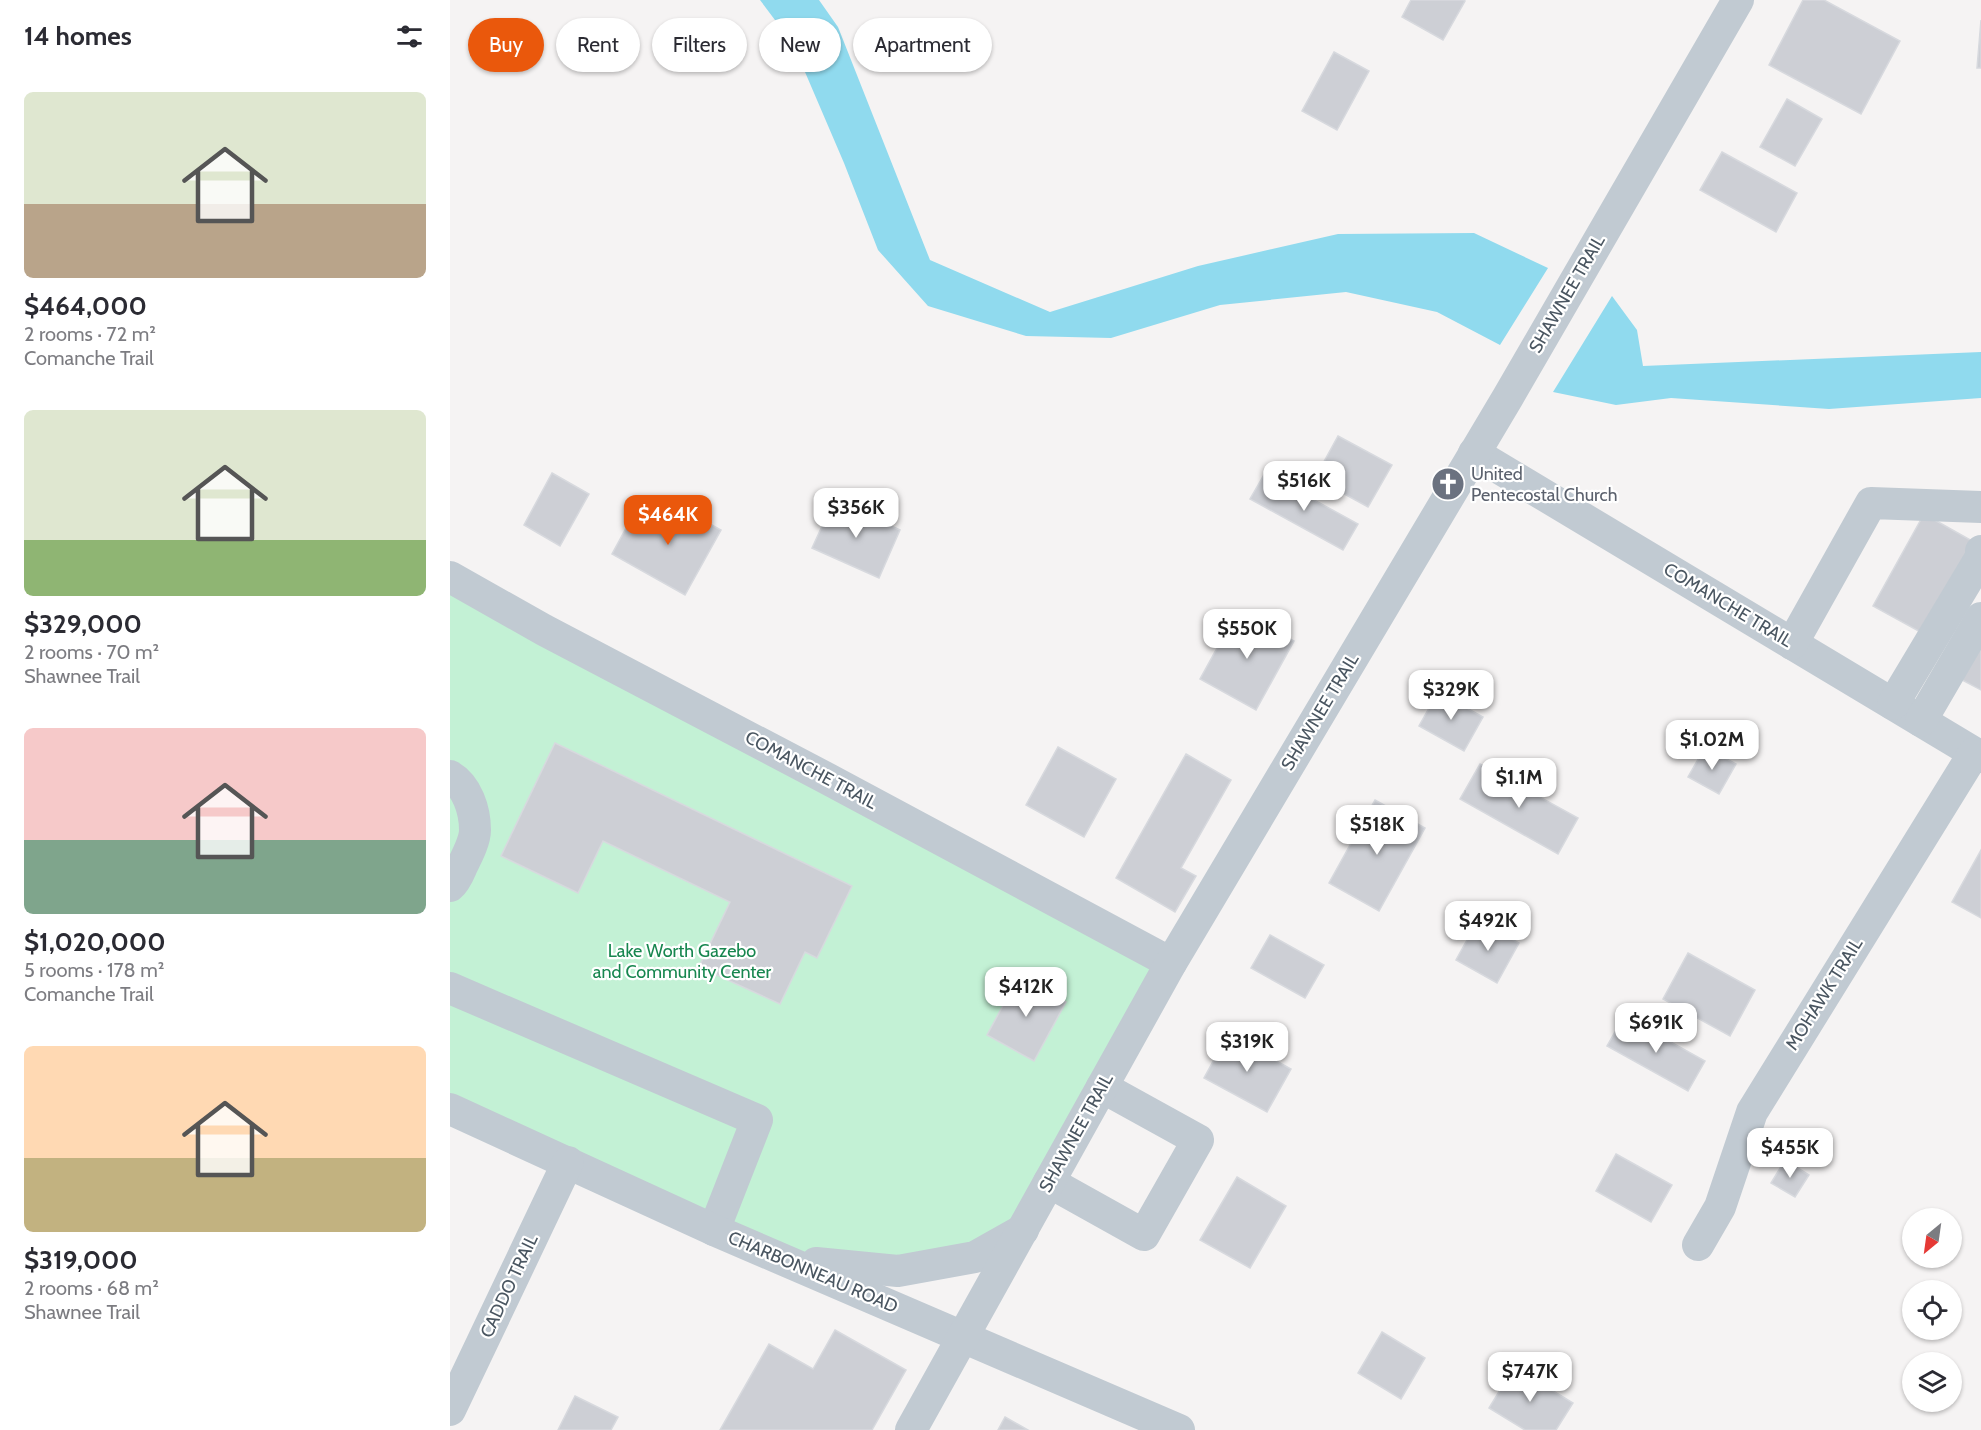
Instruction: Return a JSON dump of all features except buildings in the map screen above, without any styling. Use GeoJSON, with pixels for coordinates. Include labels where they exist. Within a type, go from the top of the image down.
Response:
{"type":"FeatureCollection","features":[{"type":"Feature","properties":{"kind":"street","name":"SHAWNEE TRAIL"},"geometry":{"type":"LineString","coordinates":[[911,1430],[1171,963],[1508,397],[1738,0]]}},
{"type":"Feature","properties":{"kind":"street","name":"COMANCHE TRAIL"},"geometry":{"type":"LineString","coordinates":[[1474,453],[1978,755]]}},
{"type":"Feature","properties":{"kind":"street"},"geometry":{"type":"LineString","coordinates":[[1792,644],[1871,503],[1981,507]]}},
{"type":"Feature","properties":{"kind":"street"},"geometry":{"type":"LineString","coordinates":[[1893,704],[1981,557],[1981,551]]}},
{"type":"Feature","properties":{"kind":"street","name":"COMANCHE TRAIL"},"geometry":{"type":"LineString","coordinates":[[450,578],[1171,963]]}},
{"type":"Feature","properties":{"kind":"street"},"geometry":{"type":"LineString","coordinates":[[1921,721],[1981,618]]}},
{"type":"Feature","properties":{"kind":"street","name":"MOHAWK TRAIL"},"geometry":{"type":"LineString","coordinates":[[1698,1245],[1720,1207],[1752,1112],[1978,755]]}},
{"type":"Feature","properties":{"kind":"street"},"geometry":{"type":"LineString","coordinates":[[450,776],[460,783],[469,801],[476,831],[467,856],[450,886]]}},
{"type":"Feature","properties":{"kind":"street"},"geometry":{"type":"LineString","coordinates":[[450,988],[757,1120],[714,1230]]}},
{"type":"Feature","properties":{"kind":"street"},"geometry":{"type":"LineString","coordinates":[[1049,1182],[1144,1235],[1198,1140],[1101,1087]]}},
{"type":"Feature","properties":{"kind":"street","name":"CHARBONNEAU ROAD"},"geometry":{"type":"LineString","coordinates":[[450,1109],[714,1230],[1179,1430]]}},
{"type":"Feature","properties":{"kind":"street","name":"CADDO TRAIL"},"geometry":{"type":"LineString","coordinates":[[450,1410],[568,1162]]}},
{"type":"Feature","properties":{"kind":"street"},"geometry":{"type":"LineString","coordinates":[[786,1261],[898,1271],[975,1257],[1023,1230]]}},
{"type":"Feature","properties":{"kind":"green space","name":"Lake Worth Gazebo and Community Center"},"geometry":{"type":"Polygon","coordinates":[[[450,576],[1171,963],[1023,1230],[936,1264],[786,1261],[450,1109],[450,576]]]}},
{"type":"Feature","properties":{"kind":"water"},"geometry":{"type":"Polygon","coordinates":[[[760,0],[819,0],[832,18],[774,18],[760,0]]]}},
{"type":"Feature","properties":{"kind":"water"},"geometry":{"type":"Polygon","coordinates":[[[841,35],[853,65],[853,72],[856,72],[930,260],[1050,312],[1198,266],[1338,234],[1474,233],[1548,268],[1500,345],[1437,312],[1346,292],[1220,305],[1111,338],[1026,336],[928,306],[878,250],[805,72],[841,72],[841,35]]]}},
{"type":"Feature","properties":{"kind":"water"},"geometry":{"type":"Polygon","coordinates":[[[1612,296],[1637,330],[1643,366],[1981,352],[1981,398],[1829,409],[1671,398],[1616,405],[1553,392],[1612,296]]]}},
{"type":"Feature","properties":{"kind":"place","name":"United Pentecostal Church"},"geometry":{"type":"Point","coordinates":[1448,484]}}]}
